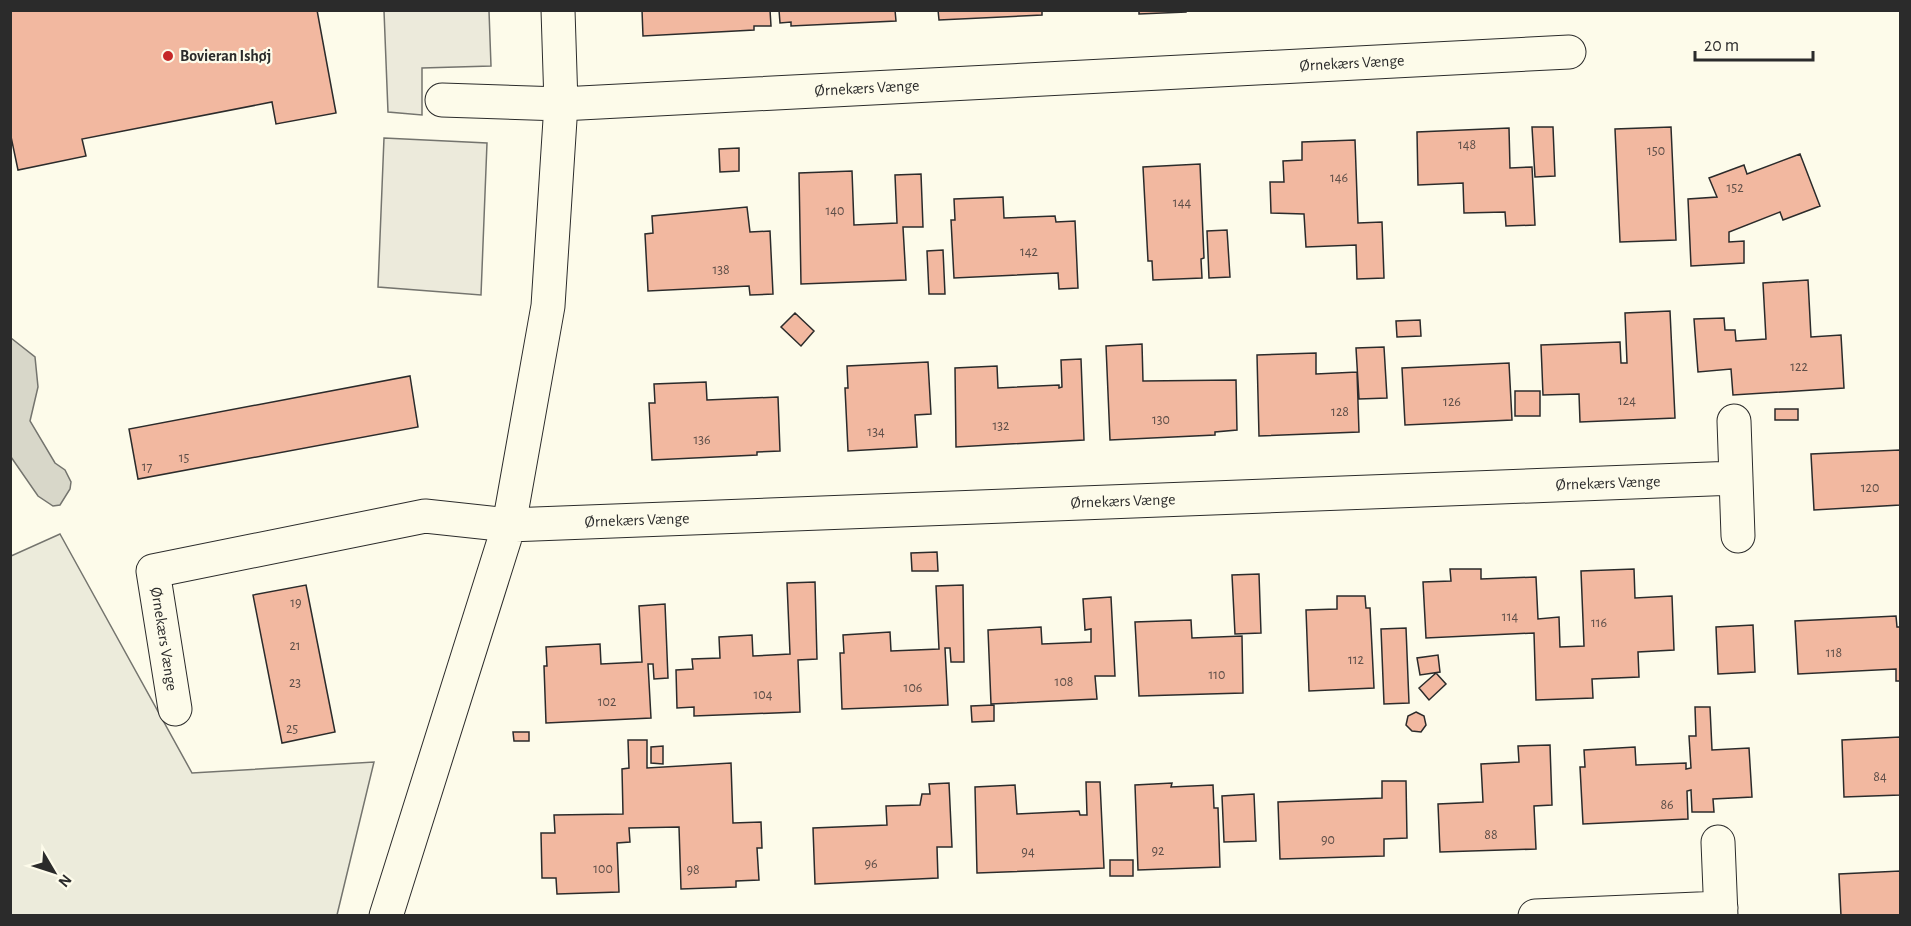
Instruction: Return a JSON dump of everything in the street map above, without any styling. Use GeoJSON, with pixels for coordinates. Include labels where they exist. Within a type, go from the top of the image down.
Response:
{"type":"FeatureCollection","features":[{"type":"Feature","properties":{"kind":"street"},"geometry":{"type":"LineString","coordinates":[[386,915],[509,525],[548,306],[561,104],[558,10]]}},
{"type":"Feature","properties":{"kind":"street","name":"Ørnekærs Vænge"},"geometry":{"type":"LineString","coordinates":[[442,100],[561,104],[1569,52]]}},
{"type":"Feature","properties":{"kind":"street"},"geometry":{"type":"LineString","coordinates":[[1734,421],[1738,536]]}},
{"type":"Feature","properties":{"kind":"street","name":"Ørnekærs Vænge"},"geometry":{"type":"LineString","coordinates":[[175,709],[153,571],[425,516],[509,525],[1736,478]]}},
{"type":"Feature","properties":{"kind":"street"},"geometry":{"type":"LineString","coordinates":[[1535,915],[1721,912],[1718,842]]}},
{"type":"Feature","properties":{"kind":"shaded area"},"geometry":{"type":"Polygon","coordinates":[[[384,11],[489,11],[491,66],[422,68],[422,115],[388,112],[384,11]]]}},
{"type":"Feature","properties":{"kind":"shaded area"},"geometry":{"type":"Polygon","coordinates":[[[384,138],[487,143],[481,295],[378,287],[384,138]]]}},
{"type":"Feature","properties":{"kind":"shaded area"},"geometry":{"type":"Polygon","coordinates":[[[11,338],[35,357],[38,387],[30,421],[55,463],[65,470],[71,482],[70,489],[60,505],[53,506],[38,496],[11,457],[11,338]]]}},
{"type":"Feature","properties":{"kind":"shaded area"},"geometry":{"type":"Polygon","coordinates":[[[60,534],[192,773],[374,762],[337,915],[11,916],[11,556],[60,534]]]}},
{"type":"Feature","properties":{"kind":"building","name":"Bovieran Ishøj"},"geometry":{"type":"Polygon","coordinates":[[[10,10],[317,10],[336,113],[276,124],[272,102],[82,139],[86,156],[18,170],[10,132],[10,10]]]}},
{"type":"Feature","properties":{"kind":"building"},"geometry":{"type":"Polygon","coordinates":[[[642,10],[770,10],[771,26],[754,26],[754,30],[643,36],[642,10]]]}},
{"type":"Feature","properties":{"kind":"building"},"geometry":{"type":"Polygon","coordinates":[[[779,10],[895,10],[896,21],[791,26],[791,22],[780,23],[779,10]]]}},
{"type":"Feature","properties":{"kind":"building"},"geometry":{"type":"Polygon","coordinates":[[[938,10],[1042,10],[1042,15],[939,20],[938,10]]]}},
{"type":"Feature","properties":{"kind":"building"},"geometry":{"type":"Polygon","coordinates":[[[1139,10],[1186,10],[1186,12],[1139,14],[1139,10]]]}},
{"type":"Feature","properties":{"kind":"building"},"geometry":{"type":"Polygon","coordinates":[[[1532,127],[1553,127],[1555,176],[1535,177],[1532,127]]]}},
{"type":"Feature","properties":{"kind":"building"},"geometry":{"type":"Polygon","coordinates":[[[1671,127],[1676,240],[1620,242],[1615,129],[1671,127]]]}},
{"type":"Feature","properties":{"kind":"building"},"geometry":{"type":"Polygon","coordinates":[[[1509,128],[1510,168],[1532,167],[1535,225],[1506,226],[1505,212],[1464,213],[1463,183],[1418,185],[1417,132],[1509,128]]]}},
{"type":"Feature","properties":{"kind":"building"},"geometry":{"type":"Polygon","coordinates":[[[1355,140],[1358,223],[1382,222],[1384,278],[1357,279],[1356,245],[1306,247],[1304,214],[1271,213],[1270,182],[1284,182],[1283,161],[1302,160],[1302,142],[1355,140]]]}},
{"type":"Feature","properties":{"kind":"building"},"geometry":{"type":"Polygon","coordinates":[[[739,148],[739,171],[720,172],[719,149],[739,148]]]}},
{"type":"Feature","properties":{"kind":"building"},"geometry":{"type":"Polygon","coordinates":[[[1800,154],[1820,206],[1783,220],[1780,212],[1729,232],[1729,242],[1744,241],[1744,263],[1691,266],[1688,199],[1717,197],[1709,178],[1744,165],[1747,174],[1800,154]]]}},
{"type":"Feature","properties":{"kind":"building"},"geometry":{"type":"Polygon","coordinates":[[[1200,164],[1204,258],[1201,259],[1202,278],[1153,280],[1152,261],[1148,261],[1143,167],[1200,164]]]}},
{"type":"Feature","properties":{"kind":"building"},"geometry":{"type":"Polygon","coordinates":[[[852,171],[854,225],[897,223],[895,175],[921,174],[923,227],[903,227],[906,280],[801,284],[799,173],[852,171]]]}},
{"type":"Feature","properties":{"kind":"building"},"geometry":{"type":"Polygon","coordinates":[[[1003,197],[1004,218],[1055,216],[1056,222],[1075,221],[1078,288],[1059,289],[1058,273],[954,278],[951,220],[955,220],[954,199],[1003,197]]]}},
{"type":"Feature","properties":{"kind":"building"},"geometry":{"type":"Polygon","coordinates":[[[747,207],[750,232],[770,231],[773,294],[750,295],[749,286],[648,291],[645,234],[653,233],[652,216],[747,207]]]}},
{"type":"Feature","properties":{"kind":"building"},"geometry":{"type":"Polygon","coordinates":[[[1227,230],[1230,277],[1209,278],[1207,231],[1227,230]]]}},
{"type":"Feature","properties":{"kind":"building"},"geometry":{"type":"Polygon","coordinates":[[[943,250],[945,294],[929,294],[927,251],[943,250]]]}},
{"type":"Feature","properties":{"kind":"building"},"geometry":{"type":"Polygon","coordinates":[[[1808,280],[1811,337],[1841,335],[1844,388],[1733,395],[1731,369],[1698,372],[1694,319],[1724,318],[1725,330],[1735,330],[1736,341],[1766,339],[1763,283],[1808,280]]]}},
{"type":"Feature","properties":{"kind":"building"},"geometry":{"type":"Polygon","coordinates":[[[1670,311],[1675,418],[1580,422],[1579,394],[1543,395],[1541,345],[1620,342],[1621,363],[1627,363],[1625,313],[1670,311]]]}},
{"type":"Feature","properties":{"kind":"building"},"geometry":{"type":"Polygon","coordinates":[[[795,313],[814,331],[801,346],[781,327],[795,313]]]}},
{"type":"Feature","properties":{"kind":"building"},"geometry":{"type":"Polygon","coordinates":[[[1420,320],[1421,336],[1397,337],[1396,321],[1420,320]]]}},
{"type":"Feature","properties":{"kind":"building"},"geometry":{"type":"Polygon","coordinates":[[[1142,344],[1143,381],[1236,380],[1237,430],[1215,432],[1215,435],[1110,440],[1106,346],[1142,344]]]}},
{"type":"Feature","properties":{"kind":"building"},"geometry":{"type":"Polygon","coordinates":[[[1384,347],[1387,398],[1359,399],[1356,348],[1384,347]]]}},
{"type":"Feature","properties":{"kind":"building"},"geometry":{"type":"Polygon","coordinates":[[[1316,353],[1316,374],[1357,372],[1359,432],[1259,436],[1257,355],[1316,353]]]}},
{"type":"Feature","properties":{"kind":"building"},"geometry":{"type":"Polygon","coordinates":[[[1081,359],[1084,440],[956,447],[955,368],[997,366],[998,388],[1059,385],[1059,388],[1062,387],[1061,360],[1081,359]]]}},
{"type":"Feature","properties":{"kind":"building"},"geometry":{"type":"Polygon","coordinates":[[[928,362],[931,414],[915,415],[917,447],[848,451],[845,388],[848,388],[847,366],[928,362]]]}},
{"type":"Feature","properties":{"kind":"building"},"geometry":{"type":"Polygon","coordinates":[[[1509,363],[1512,420],[1405,425],[1402,368],[1509,363]]]}},
{"type":"Feature","properties":{"kind":"building"},"geometry":{"type":"Polygon","coordinates":[[[410,376],[418,427],[138,479],[129,429],[410,376]]]}},
{"type":"Feature","properties":{"kind":"building"},"geometry":{"type":"Polygon","coordinates":[[[706,382],[707,400],[778,397],[780,451],[757,452],[757,455],[652,460],[649,403],[655,403],[654,384],[706,382]]]}},
{"type":"Feature","properties":{"kind":"building"},"geometry":{"type":"Polygon","coordinates":[[[1515,391],[1540,391],[1540,416],[1515,416],[1515,391]]]}},
{"type":"Feature","properties":{"kind":"building"},"geometry":{"type":"Polygon","coordinates":[[[1775,409],[1798,409],[1798,420],[1775,420],[1775,409]]]}},
{"type":"Feature","properties":{"kind":"building"},"geometry":{"type":"Polygon","coordinates":[[[1900,450],[1900,505],[1814,510],[1811,454],[1900,450]]]}},
{"type":"Feature","properties":{"kind":"building"},"geometry":{"type":"Polygon","coordinates":[[[937,552],[938,571],[912,571],[911,553],[937,552]]]}},
{"type":"Feature","properties":{"kind":"building"},"geometry":{"type":"Polygon","coordinates":[[[1450,569],[1481,569],[1481,579],[1536,577],[1538,619],[1559,617],[1560,647],[1584,646],[1581,571],[1634,569],[1635,598],[1672,596],[1674,650],[1638,652],[1639,677],[1592,679],[1593,698],[1536,700],[1534,633],[1426,638],[1423,582],[1451,581],[1450,569]]]}},
{"type":"Feature","properties":{"kind":"building"},"geometry":{"type":"Polygon","coordinates":[[[1259,574],[1261,633],[1235,634],[1232,575],[1259,574]]]}},
{"type":"Feature","properties":{"kind":"building"},"geometry":{"type":"Polygon","coordinates":[[[815,582],[817,659],[798,660],[800,712],[694,716],[694,707],[677,708],[676,670],[693,669],[692,659],[720,658],[719,637],[752,635],[753,656],[790,654],[787,583],[815,582]]]}},
{"type":"Feature","properties":{"kind":"building"},"geometry":{"type":"Polygon","coordinates":[[[306,585],[335,732],[282,743],[253,595],[306,585]]]}},
{"type":"Feature","properties":{"kind":"building"},"geometry":{"type":"Polygon","coordinates":[[[963,585],[964,662],[951,662],[950,648],[945,648],[948,705],[842,709],[840,653],[844,653],[843,635],[890,632],[891,651],[939,649],[936,586],[963,585]]]}},
{"type":"Feature","properties":{"kind":"building"},"geometry":{"type":"Polygon","coordinates":[[[1337,596],[1365,596],[1366,608],[1370,608],[1374,688],[1309,691],[1306,610],[1337,609],[1337,596]]]}},
{"type":"Feature","properties":{"kind":"building"},"geometry":{"type":"Polygon","coordinates":[[[1111,597],[1115,676],[1095,676],[1097,699],[991,704],[988,630],[1041,627],[1042,644],[1091,642],[1091,629],[1085,630],[1083,599],[1111,597]]]}},
{"type":"Feature","properties":{"kind":"building"},"geometry":{"type":"Polygon","coordinates":[[[665,604],[668,678],[654,679],[653,664],[648,664],[651,718],[546,723],[544,666],[547,666],[546,647],[600,644],[601,664],[642,662],[639,606],[665,604]]]}},
{"type":"Feature","properties":{"kind":"building"},"geometry":{"type":"Polygon","coordinates":[[[1896,616],[1897,627],[1900,627],[1900,681],[1896,681],[1896,669],[1798,674],[1795,621],[1896,616]]]}},
{"type":"Feature","properties":{"kind":"building"},"geometry":{"type":"Polygon","coordinates":[[[1191,620],[1192,638],[1242,636],[1243,693],[1139,696],[1135,622],[1191,620]]]}},
{"type":"Feature","properties":{"kind":"building"},"geometry":{"type":"Polygon","coordinates":[[[1753,625],[1755,672],[1718,674],[1716,627],[1753,625]]]}},
{"type":"Feature","properties":{"kind":"building"},"geometry":{"type":"Polygon","coordinates":[[[1406,628],[1409,703],[1384,704],[1381,629],[1406,628]]]}},
{"type":"Feature","properties":{"kind":"building"},"geometry":{"type":"Polygon","coordinates":[[[1438,655],[1440,672],[1420,675],[1417,658],[1438,655]]]}},
{"type":"Feature","properties":{"kind":"building"},"geometry":{"type":"Polygon","coordinates":[[[1436,673],[1446,684],[1429,700],[1419,688],[1436,673]]]}},
{"type":"Feature","properties":{"kind":"building"},"geometry":{"type":"Polygon","coordinates":[[[994,705],[994,721],[972,722],[971,706],[994,705]]]}},
{"type":"Feature","properties":{"kind":"building"},"geometry":{"type":"Polygon","coordinates":[[[1695,707],[1710,707],[1712,750],[1749,748],[1752,797],[1713,799],[1714,812],[1692,812],[1691,790],[1687,791],[1688,819],[1583,824],[1580,767],[1585,767],[1584,750],[1635,747],[1636,765],[1686,763],[1686,769],[1691,768],[1689,736],[1696,736],[1695,707]]]}},
{"type":"Feature","properties":{"kind":"building"},"geometry":{"type":"Polygon","coordinates":[[[1416,712],[1424,716],[1426,725],[1421,732],[1412,731],[1406,725],[1408,716],[1416,712]]]}},
{"type":"Feature","properties":{"kind":"building"},"geometry":{"type":"Polygon","coordinates":[[[513,732],[529,732],[529,741],[514,741],[513,732]]]}},
{"type":"Feature","properties":{"kind":"building"},"geometry":{"type":"Polygon","coordinates":[[[1900,737],[1900,795],[1844,797],[1842,740],[1900,737]]]}},
{"type":"Feature","properties":{"kind":"building"},"geometry":{"type":"Polygon","coordinates":[[[628,740],[647,740],[647,768],[731,763],[733,823],[761,822],[762,848],[757,848],[759,880],[736,881],[736,887],[681,889],[679,827],[629,828],[630,842],[617,843],[619,892],[557,894],[556,878],[542,878],[541,833],[555,833],[554,815],[623,814],[622,769],[629,768],[628,740]]]}},
{"type":"Feature","properties":{"kind":"building"},"geometry":{"type":"Polygon","coordinates":[[[1550,745],[1552,805],[1534,806],[1536,849],[1440,852],[1438,804],[1483,802],[1481,764],[1519,762],[1518,746],[1550,745]]]}},
{"type":"Feature","properties":{"kind":"building"},"geometry":{"type":"Polygon","coordinates":[[[663,746],[663,764],[651,763],[651,747],[663,746]]]}},
{"type":"Feature","properties":{"kind":"building"},"geometry":{"type":"Polygon","coordinates":[[[1382,781],[1406,781],[1407,838],[1384,839],[1384,856],[1280,859],[1278,802],[1382,798],[1382,781]]]}},
{"type":"Feature","properties":{"kind":"building"},"geometry":{"type":"Polygon","coordinates":[[[1086,782],[1100,782],[1104,868],[977,873],[975,787],[1015,785],[1017,814],[1079,811],[1080,815],[1087,815],[1086,782]]]}},
{"type":"Feature","properties":{"kind":"building"},"geometry":{"type":"Polygon","coordinates":[[[949,783],[952,847],[937,847],[938,878],[815,884],[813,828],[887,825],[886,806],[920,805],[922,794],[930,794],[929,784],[949,783]]]}},
{"type":"Feature","properties":{"kind":"building"},"geometry":{"type":"Polygon","coordinates":[[[1172,783],[1171,787],[1213,785],[1214,808],[1218,808],[1220,867],[1138,870],[1135,785],[1172,783]]]}},
{"type":"Feature","properties":{"kind":"building"},"geometry":{"type":"Polygon","coordinates":[[[1254,794],[1256,841],[1224,842],[1222,796],[1254,794]]]}},
{"type":"Feature","properties":{"kind":"building"},"geometry":{"type":"Polygon","coordinates":[[[1110,860],[1133,860],[1133,876],[1110,876],[1110,860]]]}},
{"type":"Feature","properties":{"kind":"building"},"geometry":{"type":"Polygon","coordinates":[[[1900,871],[1900,916],[1841,916],[1839,874],[1900,871]]]}},
{"type":"Feature","properties":{"kind":"place","name":"Bovieran Ishøj"},"geometry":{"type":"Point","coordinates":[168,56]}}]}
